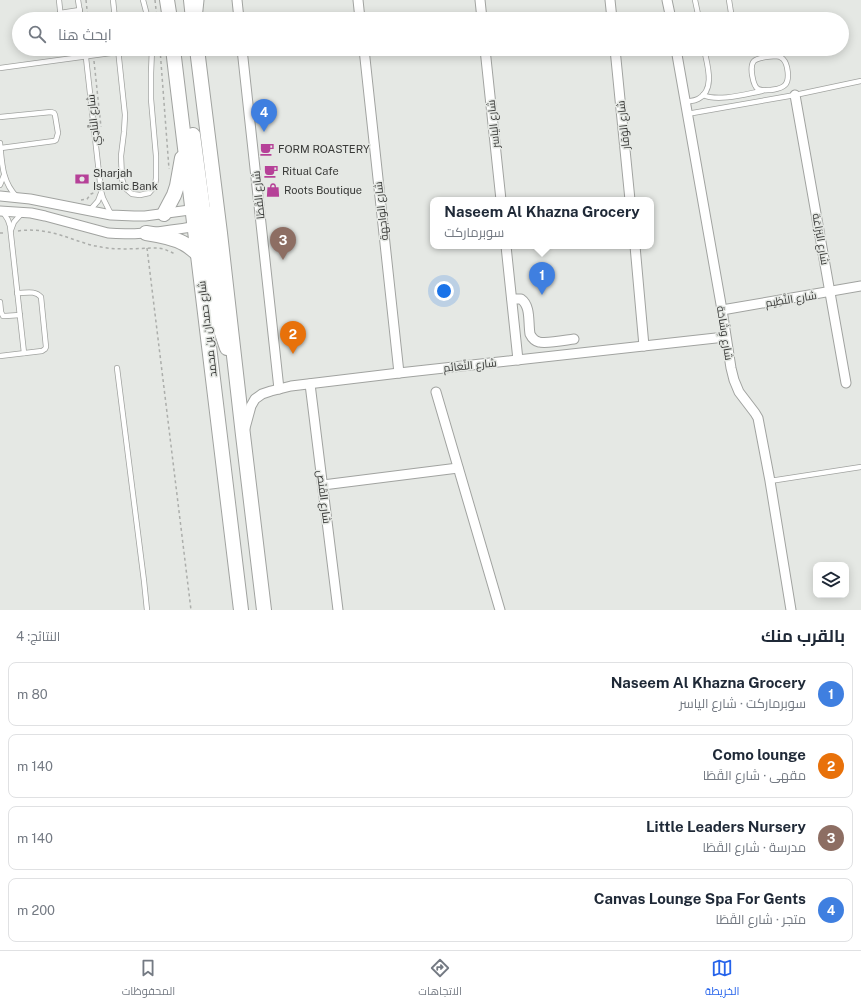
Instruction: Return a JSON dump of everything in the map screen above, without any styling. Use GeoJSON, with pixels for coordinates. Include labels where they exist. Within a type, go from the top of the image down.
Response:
{"type":"FeatureCollection","features":[{"type":"Feature","properties":{"kind":"main road"},"geometry":{"type":"LineString","coordinates":[[168,0],[169,12]]}},
{"type":"Feature","properties":{"kind":"main road"},"geometry":{"type":"LineString","coordinates":[[191,0],[192,12]]}},
{"type":"Feature","properties":{"kind":"main road","name":"شارع حمدان بن محمد"},"geometry":{"type":"LineString","coordinates":[[174,56],[185,144],[204,208],[207,226],[198,254],[239,605]]}},
{"type":"Feature","properties":{"kind":"main road","name":"شارع حمدان بن محمد"},"geometry":{"type":"LineString","coordinates":[[197,56],[204,208],[234,360],[264,610]]}},
{"type":"Feature","properties":{"kind":"main road"},"geometry":{"type":"LineString","coordinates":[[177,83],[181,86],[187,96],[204,208]]}},
{"type":"Feature","properties":{"kind":"main road"},"geometry":{"type":"LineString","coordinates":[[164,214],[177,186],[185,144]]}},
{"type":"Feature","properties":{"kind":"main road"},"geometry":{"type":"LineString","coordinates":[[146,233],[169,237],[179,241],[186,244],[198,254]]}},
{"type":"Feature","properties":{"kind":"street"},"geometry":{"type":"LineString","coordinates":[[198,12],[199,0]]}},
{"type":"Feature","properties":{"kind":"street"},"geometry":{"type":"LineString","coordinates":[[237,0],[238,12]]}},
{"type":"Feature","properties":{"kind":"street"},"geometry":{"type":"LineString","coordinates":[[358,0],[359,12]]}},
{"type":"Feature","properties":{"kind":"street"},"geometry":{"type":"LineString","coordinates":[[480,0],[481,12]]}},
{"type":"Feature","properties":{"kind":"street"},"geometry":{"type":"LineString","coordinates":[[610,0],[611,12]]}},
{"type":"Feature","properties":{"kind":"street"},"geometry":{"type":"LineString","coordinates":[[667,0],[670,12]]}},
{"type":"Feature","properties":{"kind":"street","name":"شارع القَطَا"},"geometry":{"type":"LineString","coordinates":[[243,56],[280,389]]}},
{"type":"Feature","properties":{"kind":"street","name":"شارع الواجهة"},"geometry":{"type":"LineString","coordinates":[[365,56],[399,373]]}},
{"type":"Feature","properties":{"kind":"street","name":"شارع الياسر"},"geometry":{"type":"LineString","coordinates":[[486,56],[501,197]]}},
{"type":"Feature","properties":{"kind":"street","name":"شارع الوَقار"},"geometry":{"type":"LineString","coordinates":[[616,56],[630,197]]}},
{"type":"Feature","properties":{"kind":"street","name":"شارع وِشَاحَة"},"geometry":{"type":"LineString","coordinates":[[677,56],[731,368],[739,392],[758,418],[791,610]]}},
{"type":"Feature","properties":{"kind":"street","name":"شارع البَرَاعَة"},"geometry":{"type":"LineString","coordinates":[[795,95],[846,383]]}},
{"type":"Feature","properties":{"kind":"street"},"geometry":{"type":"LineString","coordinates":[[0,196],[17,197],[112,215],[134,216],[164,214],[204,208]]}},
{"type":"Feature","properties":{"kind":"street"},"geometry":{"type":"LineString","coordinates":[[1,211],[31,213],[108,233],[146,233],[207,226]]}},
{"type":"Feature","properties":{"kind":"street"},"geometry":{"type":"LineString","coordinates":[[506,249],[518,360]]}},
{"type":"Feature","properties":{"kind":"street"},"geometry":{"type":"LineString","coordinates":[[635,249],[644,346]]}},
{"type":"Feature","properties":{"kind":"street","name":"شارع النَّظِيم"},"geometry":{"type":"LineString","coordinates":[[722,310],[861,286]]}},
{"type":"Feature","properties":{"kind":"street"},"geometry":{"type":"LineString","coordinates":[[512,299],[521,299],[526,303],[528,309],[530,334],[537,342],[544,343],[574,339]]}},
{"type":"Feature","properties":{"kind":"street","name":"شارع النَّعَائِم"},"geometry":{"type":"LineString","coordinates":[[243,435],[251,406],[255,399],[271,390],[399,373],[725,337]]}},
{"type":"Feature","properties":{"kind":"street","name":"شارع القَنَص"},"geometry":{"type":"LineString","coordinates":[[310,384],[338,610]]}},
{"type":"Feature","properties":{"kind":"street"},"geometry":{"type":"LineString","coordinates":[[436,392],[500,610]]}},
{"type":"Feature","properties":{"kind":"street"},"geometry":{"type":"LineString","coordinates":[[323,485],[458,468]]}},
{"type":"Feature","properties":{"kind":"lane"},"geometry":{"type":"LineString","coordinates":[[59,0],[60,12]]}},
{"type":"Feature","properties":{"kind":"lane"},"geometry":{"type":"LineString","coordinates":[[67,12],[80,10],[78,0]]}},
{"type":"Feature","properties":{"kind":"lane"},"geometry":{"type":"LineString","coordinates":[[113,0],[114,12]]}},
{"type":"Feature","properties":{"kind":"lane"},"geometry":{"type":"LineString","coordinates":[[143,0],[146,12]]}},
{"type":"Feature","properties":{"kind":"lane"},"geometry":{"type":"LineString","coordinates":[[695,0],[698,12]]}},
{"type":"Feature","properties":{"kind":"lane"},"geometry":{"type":"LineString","coordinates":[[729,0],[731,12]]}},
{"type":"Feature","properties":{"kind":"lane"},"geometry":{"type":"LineString","coordinates":[[0,68],[93,56]]}},
{"type":"Feature","properties":{"kind":"lane"},"geometry":{"type":"LineString","coordinates":[[119,56],[125,115],[121,156],[122,180],[128,191],[132,194],[140,196],[149,193],[155,186],[156,178],[156,156],[151,99],[152,56]]}},
{"type":"Feature","properties":{"kind":"lane"},"geometry":{"type":"LineString","coordinates":[[685,102],[699,99],[707,90],[709,77],[705,56]]}},
{"type":"Feature","properties":{"kind":"lane"},"geometry":{"type":"LineString","coordinates":[[703,95],[710,98],[720,98],[781,88],[786,85],[788,77],[786,65],[784,60],[781,58],[775,56],[759,59],[752,63],[751,66],[754,86],[759,90],[764,90]]}},
{"type":"Feature","properties":{"kind":"lane","name":"شارع النَّادِي"},"geometry":{"type":"LineString","coordinates":[[86,57],[101,191],[112,215]]}},
{"type":"Feature","properties":{"kind":"lane"},"geometry":{"type":"LineString","coordinates":[[688,114],[795,95],[861,81]]}},
{"type":"Feature","properties":{"kind":"lane"},"geometry":{"type":"LineString","coordinates":[[0,117],[51,112],[55,115],[58,137],[54,142],[0,145],[4,175],[9,187],[17,197]]}},
{"type":"Feature","properties":{"kind":"lane"},"geometry":{"type":"LineString","coordinates":[[0,185],[4,175]]}},
{"type":"Feature","properties":{"kind":"lane"},"geometry":{"type":"LineString","coordinates":[[90,210],[98,201],[101,191]]}},
{"type":"Feature","properties":{"kind":"lane"},"geometry":{"type":"LineString","coordinates":[[1,211],[8,220],[10,232],[24,353]]}},
{"type":"Feature","properties":{"kind":"lane"},"geometry":{"type":"LineString","coordinates":[[10,232],[14,222],[23,213]]}},
{"type":"Feature","properties":{"kind":"lane"},"geometry":{"type":"LineString","coordinates":[[0,356],[42,351],[46,346],[41,297],[39,294],[35,293],[17,293]]}},
{"type":"Feature","properties":{"kind":"lane"},"geometry":{"type":"LineString","coordinates":[[0,302],[3,316],[20,315]]}},
{"type":"Feature","properties":{"kind":"lane"},"geometry":{"type":"LineString","coordinates":[[117,368],[147,610]]}},
{"type":"Feature","properties":{"kind":"lane"},"geometry":{"type":"LineString","coordinates":[[770,481],[861,467]]}},
{"type":"Feature","properties":{"kind":"path"},"geometry":{"type":"LineString","coordinates":[[86,0],[87,12]]}},
{"type":"Feature","properties":{"kind":"path"},"geometry":{"type":"LineString","coordinates":[[155,0],[156,12]]}},
{"type":"Feature","properties":{"kind":"path"},"geometry":{"type":"LineString","coordinates":[[93,56],[101,127]]}},
{"type":"Feature","properties":{"kind":"path"},"geometry":{"type":"LineString","coordinates":[[161,56],[169,171]]}},
{"type":"Feature","properties":{"kind":"path"},"geometry":{"type":"LineString","coordinates":[[147,248],[191,610]]}},
{"type":"Feature","properties":{"kind":"place","name":"Canvas Lounge Spa For Gents"},"geometry":{"type":"Point","coordinates":[264,132]}},
{"type":"Feature","properties":{"kind":"place","name":"FORM ROASTERY"},"geometry":{"type":"Point","coordinates":[267,149]}},
{"type":"Feature","properties":{"kind":"place","name":"Ritual Cafe"},"geometry":{"type":"Point","coordinates":[271,171]}},
{"type":"Feature","properties":{"kind":"place","name":"Sharjah Islamic Bank"},"geometry":{"type":"Point","coordinates":[82,179]}},
{"type":"Feature","properties":{"kind":"place","name":"Roots Boutique"},"geometry":{"type":"Point","coordinates":[273,190]}},
{"type":"Feature","properties":{"kind":"place","name":"Little Leaders Nursery"},"geometry":{"type":"Point","coordinates":[283,260]}},
{"type":"Feature","properties":{"kind":"place","name":"Naseem Al Khazna Grocery"},"geometry":{"type":"Point","coordinates":[542,295]}},
{"type":"Feature","properties":{"kind":"place","name":"Como lounge"},"geometry":{"type":"Point","coordinates":[293,354]}}]}
